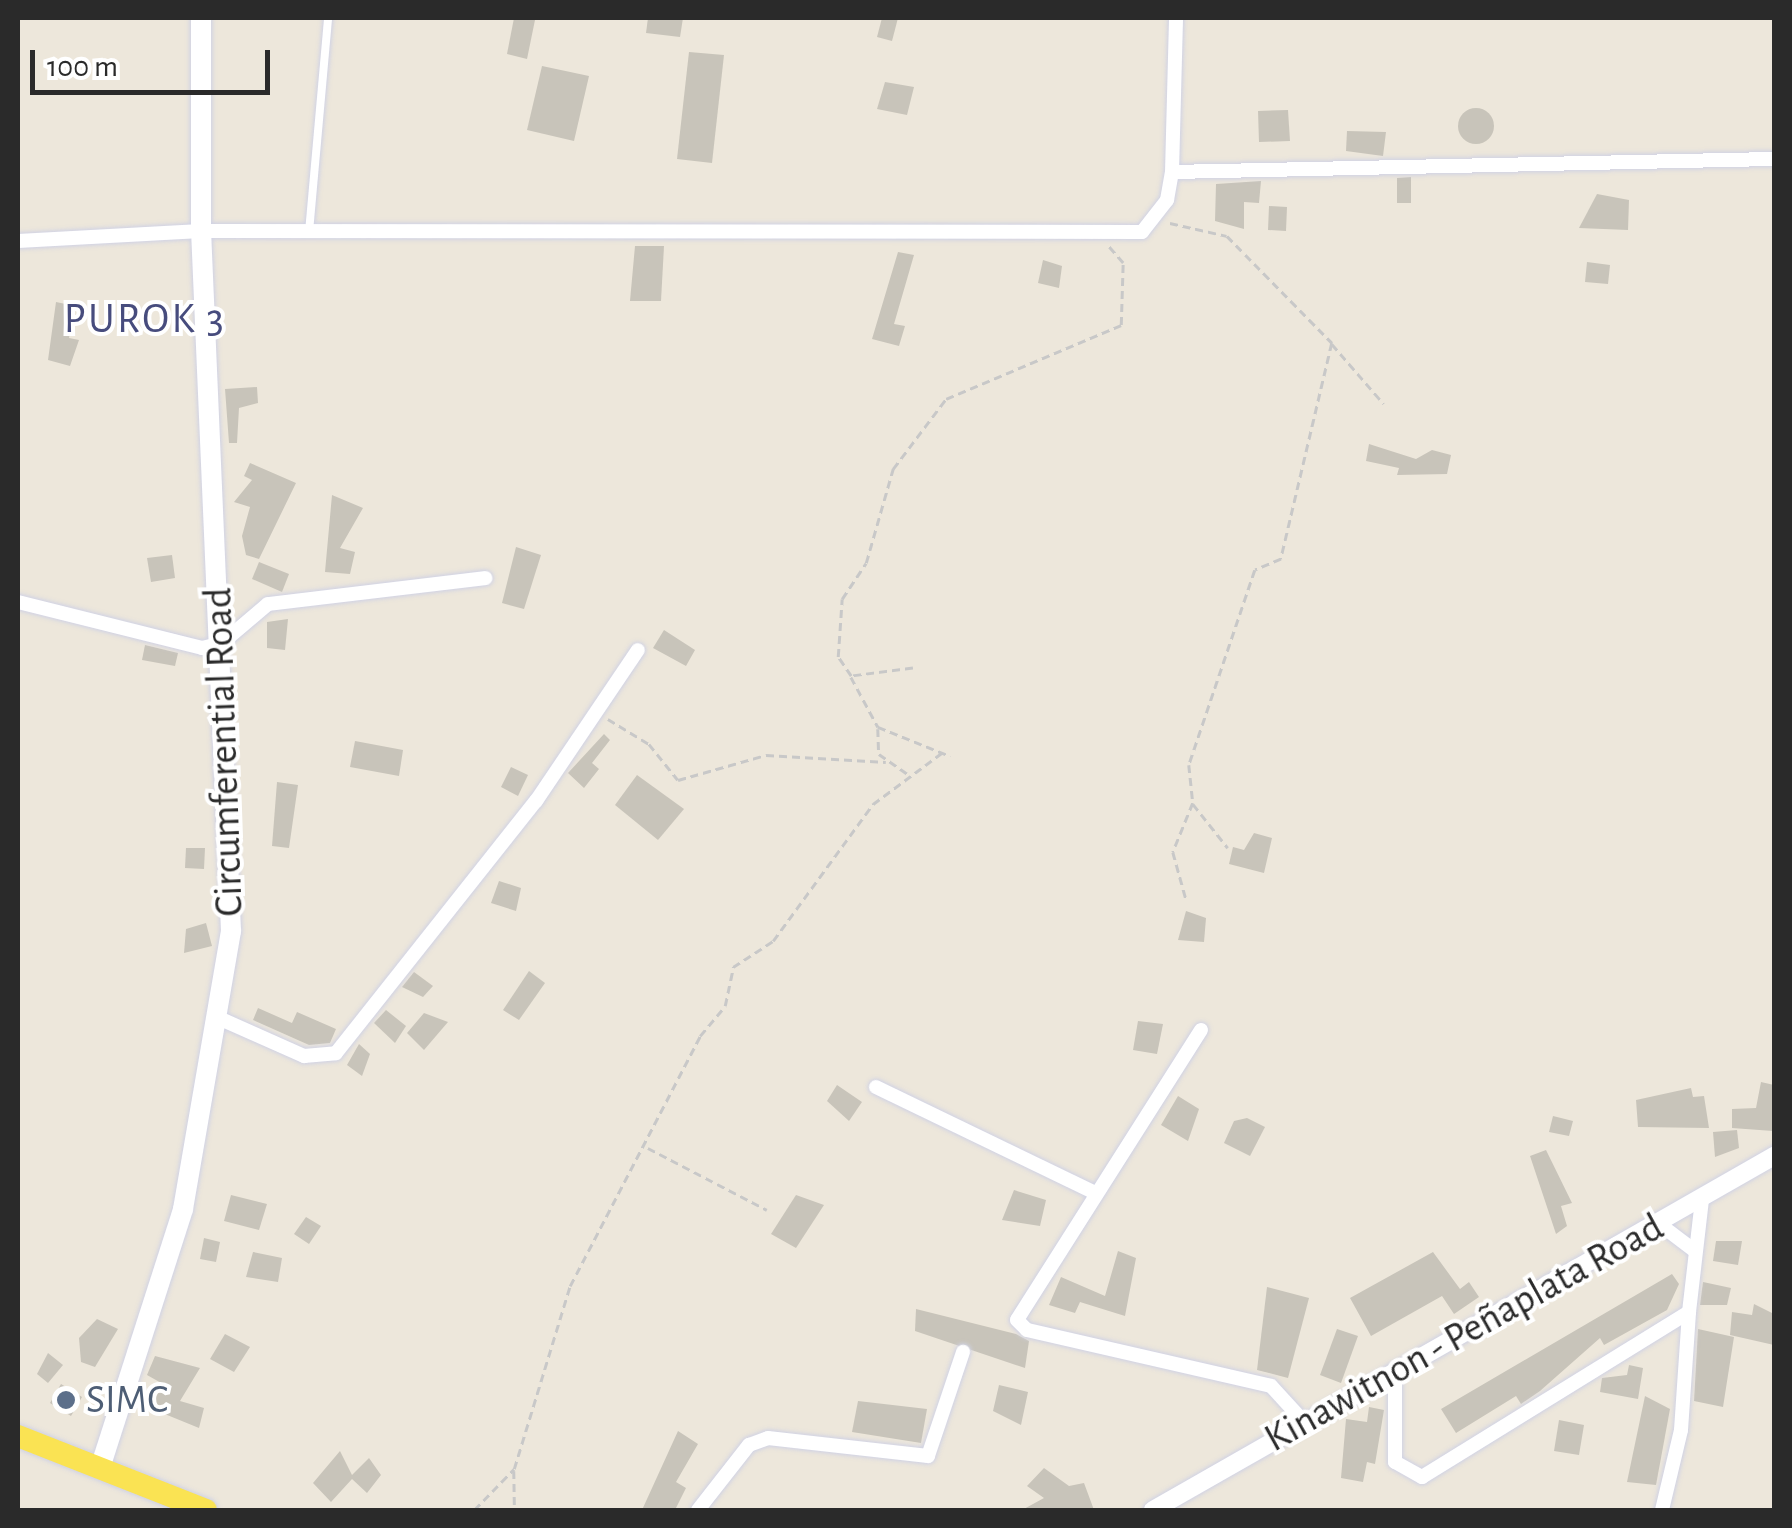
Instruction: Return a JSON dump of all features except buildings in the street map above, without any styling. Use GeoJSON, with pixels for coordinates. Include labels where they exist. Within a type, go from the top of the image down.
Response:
{"type":"FeatureCollection","features":[{"type":"Feature","properties":{"kind":"main road","name":"Circumferential Road"},"geometry":{"type":"LineString","coordinates":[[100,1468],[183,1209],[222,1020],[232,837],[200,232],[200,18]]}},
{"type":"Feature","properties":{"kind":"main road"},"geometry":{"type":"LineString","coordinates":[[18,1436],[206,1510]]}},
{"type":"Feature","properties":{"kind":"street"},"geometry":{"type":"LineString","coordinates":[[18,241],[200,232],[1099,236],[1142,232],[1157,220],[1172,172],[1176,18]]}},
{"type":"Feature","properties":{"kind":"street"},"geometry":{"type":"LineString","coordinates":[[1172,172],[1774,159]]}},
{"type":"Feature","properties":{"kind":"street"},"geometry":{"type":"LineString","coordinates":[[18,602],[187,647],[222,644],[268,604],[484,578]]}},
{"type":"Feature","properties":{"kind":"street"},"geometry":{"type":"LineString","coordinates":[[222,1020],[304,1056],[336,1053],[594,716],[638,650]]}},
{"type":"Feature","properties":{"kind":"street"},"geometry":{"type":"LineString","coordinates":[[1202,1030],[1019,1312],[1020,1326],[1271,1386],[1304,1422]]}},
{"type":"Feature","properties":{"kind":"street"},"geometry":{"type":"LineString","coordinates":[[876,1087],[1095,1194]]}},
{"type":"Feature","properties":{"kind":"street","name":"Kinawitnon - Peñaplata Road"},"geometry":{"type":"LineString","coordinates":[[1153,1510],[1774,1156]]}},
{"type":"Feature","properties":{"kind":"street"},"geometry":{"type":"LineString","coordinates":[[1662,1510],[1681,1430],[1702,1199]]}},
{"type":"Feature","properties":{"kind":"street"},"geometry":{"type":"LineString","coordinates":[[1658,1223],[1695,1250]]}},
{"type":"Feature","properties":{"kind":"street"},"geometry":{"type":"LineString","coordinates":[[1394,1370],[1395,1462],[1422,1477],[1689,1312]]}},
{"type":"Feature","properties":{"kind":"street"},"geometry":{"type":"LineString","coordinates":[[698,1510],[748,1445],[768,1438],[928,1456],[963,1352]]}},
{"type":"Feature","properties":{"kind":"lane"},"geometry":{"type":"LineString","coordinates":[[309,232],[328,18]]}},
{"type":"Feature","properties":{"kind":"path"},"geometry":{"type":"LineString","coordinates":[[1157,220],[1227,236],[1332,343],[1384,404]]}},
{"type":"Feature","properties":{"kind":"path"},"geometry":{"type":"LineString","coordinates":[[913,668],[851,676],[840,672],[836,623],[909,441],[946,398],[1122,325],[1122,262],[1099,236]]}},
{"type":"Feature","properties":{"kind":"path"},"geometry":{"type":"LineString","coordinates":[[1186,898],[1173,852],[1192,803],[1190,765],[1255,570],[1281,559],[1332,343]]}},
{"type":"Feature","properties":{"kind":"path"},"geometry":{"type":"LineString","coordinates":[[851,676],[878,727],[886,762]]}},
{"type":"Feature","properties":{"kind":"path"},"geometry":{"type":"LineString","coordinates":[[594,716],[649,744],[678,780],[766,756],[886,762],[908,774]]}},
{"type":"Feature","properties":{"kind":"path"},"geometry":{"type":"LineString","coordinates":[[878,727],[950,756]]}},
{"type":"Feature","properties":{"kind":"path"},"geometry":{"type":"LineString","coordinates":[[515,1510],[514,1469],[570,1286],[646,1147],[700,1036],[725,1006],[732,967],[772,941],[874,804],[908,774],[943,752]]}},
{"type":"Feature","properties":{"kind":"path"},"geometry":{"type":"LineString","coordinates":[[1192,803],[1228,848]]}},
{"type":"Feature","properties":{"kind":"path"},"geometry":{"type":"LineString","coordinates":[[646,1147],[767,1210]]}},
{"type":"Feature","properties":{"kind":"path"},"geometry":{"type":"LineString","coordinates":[[474,1510],[514,1469]]}},
{"type":"Feature","properties":{"kind":"place","name":"SIMC"},"geometry":{"type":"Point","coordinates":[66,1400]}},
{"type":"Feature","properties":{"kind":"district","name":"PUROK 3"},"geometry":{"type":"Point","coordinates":[145,319]}}]}
